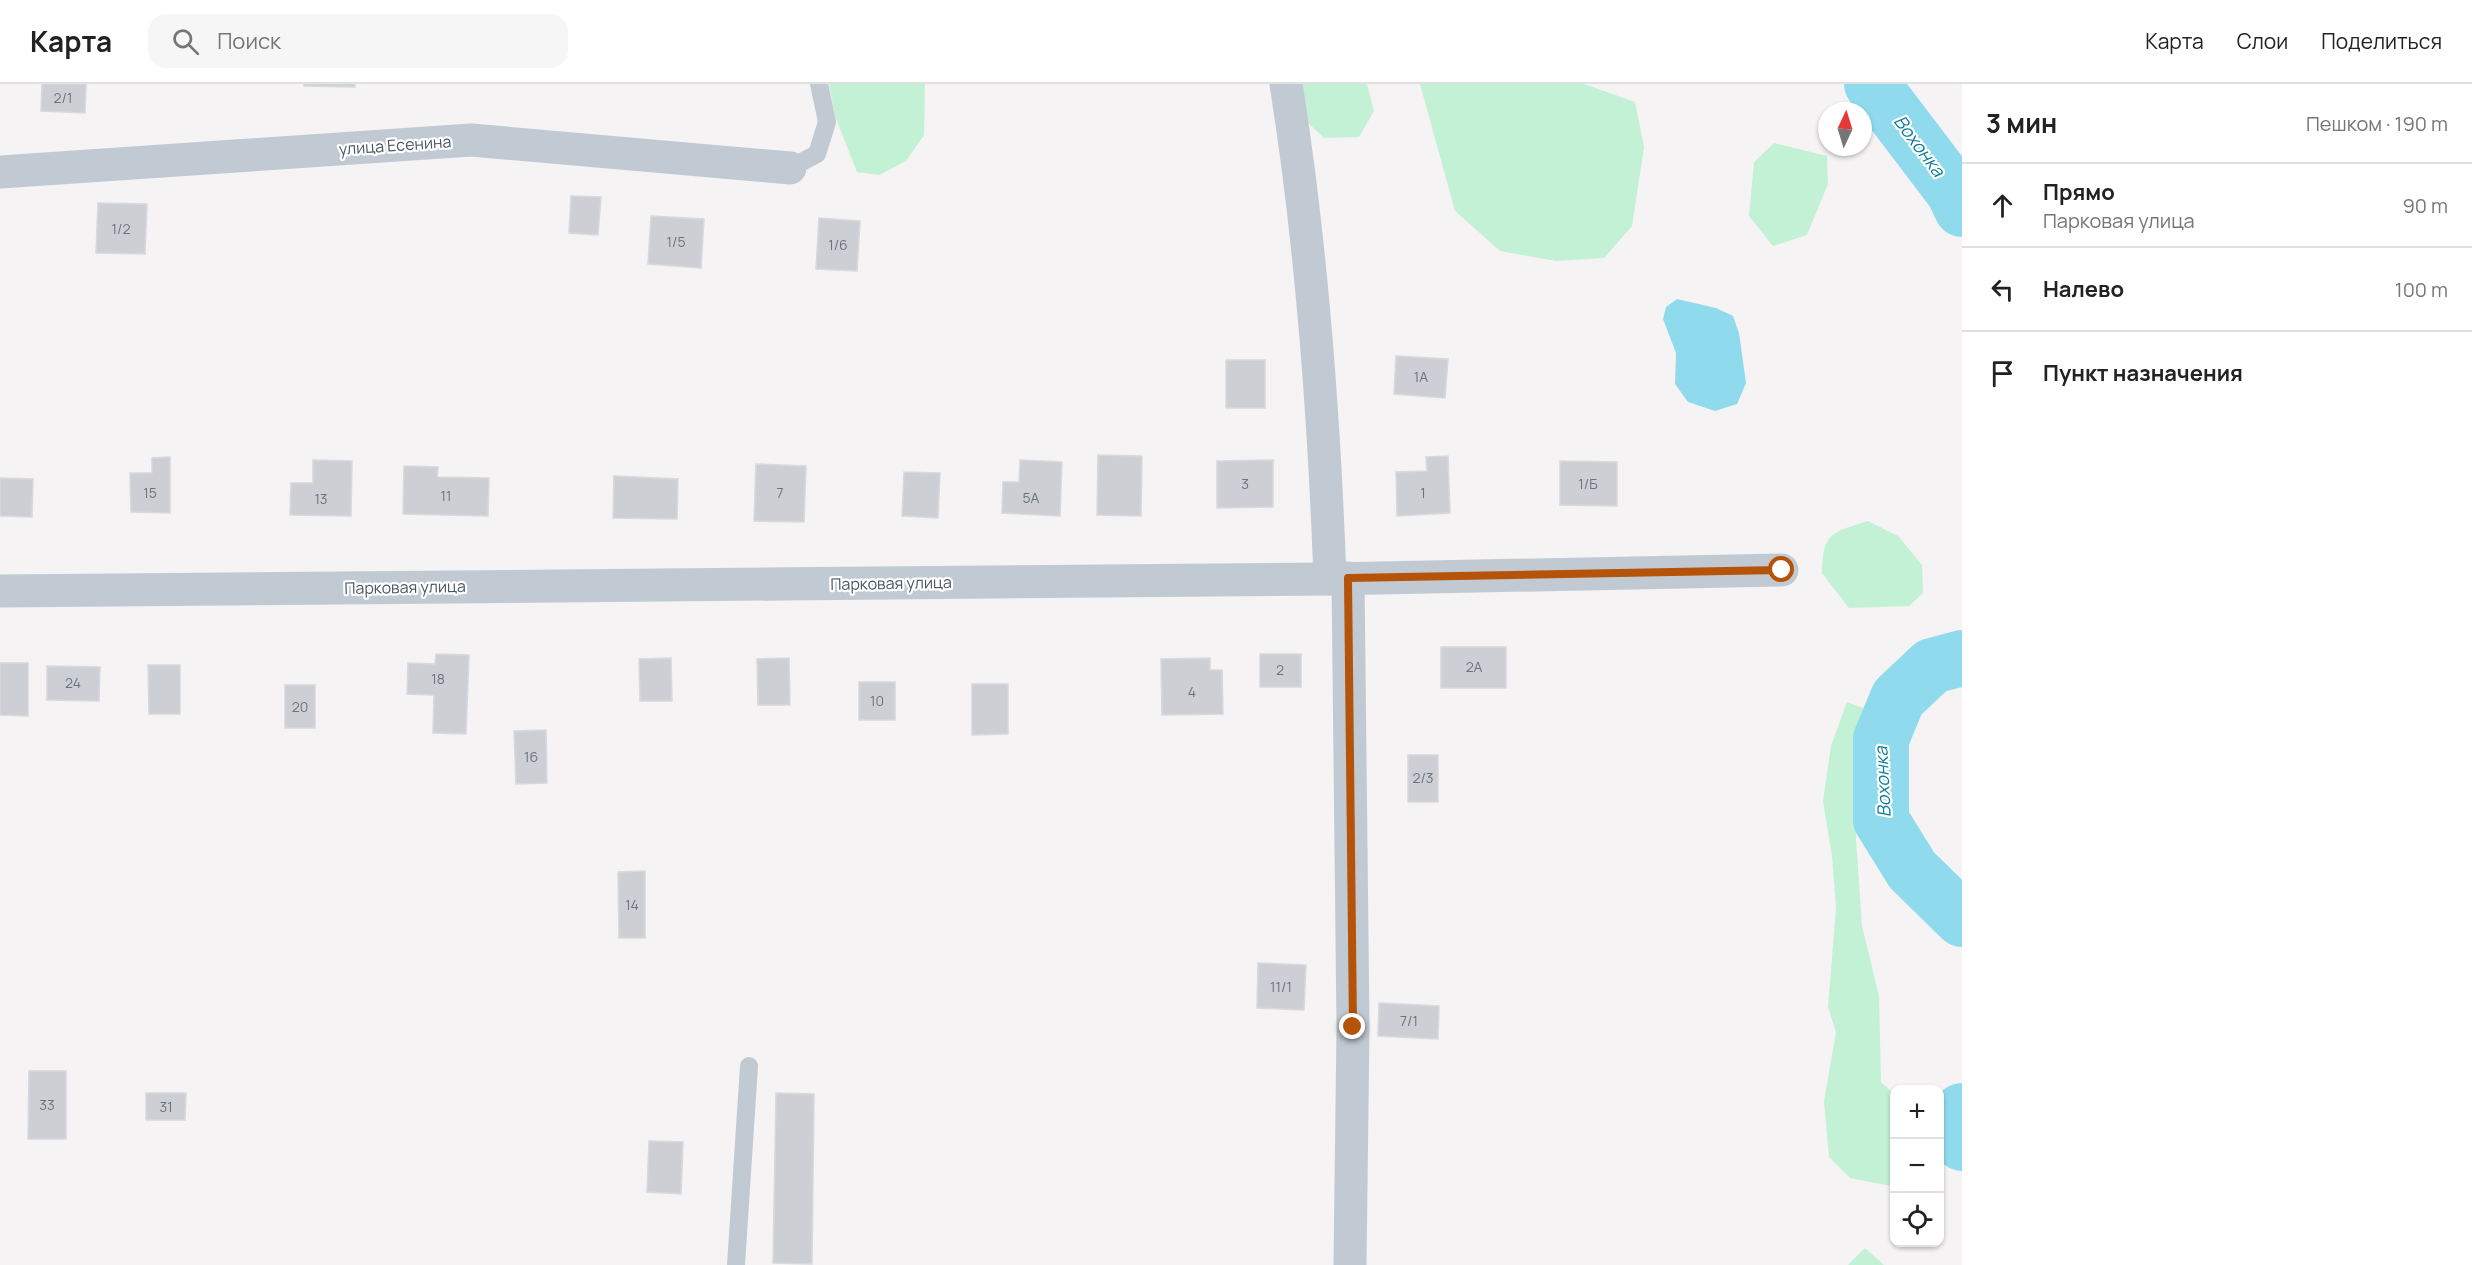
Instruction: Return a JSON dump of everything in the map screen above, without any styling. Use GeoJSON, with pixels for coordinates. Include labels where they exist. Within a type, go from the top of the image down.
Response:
{"type":"FeatureCollection","features":[{"type":"Feature","properties":{"kind":"street"},"geometry":{"type":"LineString","coordinates":[[1286,84],[1296,148],[1339,578],[1353,1027],[1350,1265]]}},
{"type":"Feature","properties":{"kind":"street","name":"улица Есенина"},"geometry":{"type":"LineString","coordinates":[[0,172],[471,140],[790,168]]}},
{"type":"Feature","properties":{"kind":"street","name":"Парковая улица"},"geometry":{"type":"LineString","coordinates":[[0,591],[1339,578],[1782,570]]}},
{"type":"Feature","properties":{"kind":"lane"},"geometry":{"type":"LineString","coordinates":[[790,168],[816,154],[827,122],[819,84]]}},
{"type":"Feature","properties":{"kind":"lane"},"geometry":{"type":"LineString","coordinates":[[736,1265],[749,1066]]}},
{"type":"Feature","properties":{"kind":"green space"},"geometry":{"type":"Polygon","coordinates":[[[829,84],[925,84],[924,135],[906,161],[879,175],[857,172],[835,116],[829,84]]]}},
{"type":"Feature","properties":{"kind":"green space"},"geometry":{"type":"Polygon","coordinates":[[[1300,84],[1367,84],[1374,111],[1359,137],[1324,138],[1305,120],[1300,84]]]}},
{"type":"Feature","properties":{"kind":"green space"},"geometry":{"type":"Polygon","coordinates":[[[1420,84],[1584,84],[1635,102],[1644,147],[1632,226],[1604,258],[1556,261],[1500,251],[1455,211],[1420,84]]]}},
{"type":"Feature","properties":{"kind":"green space"},"geometry":{"type":"Polygon","coordinates":[[[1774,143],[1818,154],[1818,156],[1827,156],[1828,184],[1807,235],[1773,246],[1749,216],[1754,162],[1774,143]]]}},
{"type":"Feature","properties":{"kind":"green space"},"geometry":{"type":"Polygon","coordinates":[[[1868,521],[1898,536],[1922,565],[1923,593],[1909,606],[1849,608],[1822,573],[1824,549],[1832,536],[1845,528],[1868,521]]]}},
{"type":"Feature","properties":{"kind":"green space"},"geometry":{"type":"Polygon","coordinates":[[[1847,702],[1863,708],[1856,839],[1862,926],[1879,996],[1881,1082],[1890,1090],[1890,1186],[1850,1178],[1829,1157],[1824,1101],[1836,1032],[1828,1007],[1836,908],[1832,856],[1823,801],[1831,746],[1847,702]]]}},
{"type":"Feature","properties":{"kind":"green space"},"geometry":{"type":"Polygon","coordinates":[[[1865,1248],[1884,1265],[1848,1265],[1865,1248]]]}},
{"type":"Feature","properties":{"kind":"water"},"geometry":{"type":"Polygon","coordinates":[[[1677,299],[1716,308],[1733,316],[1739,333],[1746,383],[1737,404],[1715,411],[1688,402],[1675,384],[1676,353],[1663,319],[1666,307],[1677,299]]]}},
{"type":"Feature","properties":{"kind":"building"},"geometry":{"type":"Polygon","coordinates":[[[42,84],[86,84],[85,113],[41,111],[42,84]]]}},
{"type":"Feature","properties":{"kind":"building"},"geometry":{"type":"Polygon","coordinates":[[[304,84],[355,84],[355,87],[304,86],[304,84]]]}},
{"type":"Feature","properties":{"kind":"building"},"geometry":{"type":"Polygon","coordinates":[[[571,196],[601,197],[598,235],[569,233],[571,196]]]}},
{"type":"Feature","properties":{"kind":"building"},"geometry":{"type":"Polygon","coordinates":[[[98,203],[147,204],[145,254],[96,253],[98,203]]]}},
{"type":"Feature","properties":{"kind":"building"},"geometry":{"type":"Polygon","coordinates":[[[651,216],[704,219],[701,268],[648,264],[651,216]]]}},
{"type":"Feature","properties":{"kind":"building"},"geometry":{"type":"Polygon","coordinates":[[[819,218],[860,221],[857,271],[816,269],[819,218]]]}},
{"type":"Feature","properties":{"kind":"building"},"geometry":{"type":"Polygon","coordinates":[[[1396,356],[1448,359],[1445,398],[1394,394],[1396,356]]]}},
{"type":"Feature","properties":{"kind":"building"},"geometry":{"type":"Polygon","coordinates":[[[1226,360],[1265,360],[1265,408],[1226,408],[1226,360]]]}},
{"type":"Feature","properties":{"kind":"building"},"geometry":{"type":"Polygon","coordinates":[[[1098,455],[1142,456],[1141,516],[1097,515],[1098,455]]]}},
{"type":"Feature","properties":{"kind":"building"},"geometry":{"type":"Polygon","coordinates":[[[1448,456],[1450,513],[1397,516],[1396,472],[1427,471],[1426,457],[1448,456]]]}},
{"type":"Feature","properties":{"kind":"building"},"geometry":{"type":"Polygon","coordinates":[[[170,457],[170,513],[131,512],[130,473],[152,473],[152,458],[170,457]]]}},
{"type":"Feature","properties":{"kind":"building"},"geometry":{"type":"Polygon","coordinates":[[[313,460],[352,461],[351,516],[290,515],[291,483],[313,483],[313,460]]]}},
{"type":"Feature","properties":{"kind":"building"},"geometry":{"type":"Polygon","coordinates":[[[1020,460],[1062,462],[1060,516],[1002,513],[1003,482],[1019,482],[1020,460]]]}},
{"type":"Feature","properties":{"kind":"building"},"geometry":{"type":"Polygon","coordinates":[[[1273,460],[1273,507],[1217,508],[1217,461],[1273,460]]]}},
{"type":"Feature","properties":{"kind":"building"},"geometry":{"type":"Polygon","coordinates":[[[1560,461],[1617,462],[1617,506],[1560,505],[1560,461]]]}},
{"type":"Feature","properties":{"kind":"building"},"geometry":{"type":"Polygon","coordinates":[[[756,464],[806,466],[804,522],[754,521],[756,464]]]}},
{"type":"Feature","properties":{"kind":"building"},"geometry":{"type":"Polygon","coordinates":[[[404,466],[438,467],[437,477],[489,478],[488,516],[403,514],[404,466]]]}},
{"type":"Feature","properties":{"kind":"building"},"geometry":{"type":"Polygon","coordinates":[[[904,472],[940,473],[938,518],[902,516],[904,472]]]}},
{"type":"Feature","properties":{"kind":"building"},"geometry":{"type":"Polygon","coordinates":[[[614,476],[678,479],[677,519],[613,518],[614,476]]]}},
{"type":"Feature","properties":{"kind":"building"},"geometry":{"type":"Polygon","coordinates":[[[0,478],[33,479],[32,517],[0,516],[0,478]]]}},
{"type":"Feature","properties":{"kind":"building"},"geometry":{"type":"Polygon","coordinates":[[[1441,647],[1506,647],[1506,688],[1441,688],[1441,647]]]}},
{"type":"Feature","properties":{"kind":"building"},"geometry":{"type":"Polygon","coordinates":[[[436,654],[469,655],[466,734],[433,733],[434,695],[407,694],[408,663],[435,664],[436,654]]]}},
{"type":"Feature","properties":{"kind":"building"},"geometry":{"type":"Polygon","coordinates":[[[1260,654],[1301,654],[1301,687],[1260,687],[1260,654]]]}},
{"type":"Feature","properties":{"kind":"building"},"geometry":{"type":"Polygon","coordinates":[[[671,658],[672,701],[640,701],[639,659],[671,658]]]}},
{"type":"Feature","properties":{"kind":"building"},"geometry":{"type":"Polygon","coordinates":[[[789,658],[790,705],[758,705],[757,659],[789,658]]]}},
{"type":"Feature","properties":{"kind":"building"},"geometry":{"type":"Polygon","coordinates":[[[1210,658],[1210,670],[1222,670],[1223,714],[1162,715],[1161,659],[1210,658]]]}},
{"type":"Feature","properties":{"kind":"building"},"geometry":{"type":"Polygon","coordinates":[[[0,663],[28,663],[28,716],[0,715],[0,663]]]}},
{"type":"Feature","properties":{"kind":"building"},"geometry":{"type":"Polygon","coordinates":[[[148,665],[180,665],[180,714],[149,714],[148,665]]]}},
{"type":"Feature","properties":{"kind":"building"},"geometry":{"type":"Polygon","coordinates":[[[47,666],[100,667],[99,701],[47,700],[47,666]]]}},
{"type":"Feature","properties":{"kind":"building"},"geometry":{"type":"Polygon","coordinates":[[[859,682],[895,682],[895,720],[859,720],[859,682]]]}},
{"type":"Feature","properties":{"kind":"building"},"geometry":{"type":"Polygon","coordinates":[[[972,684],[1008,684],[1008,734],[972,735],[972,684]]]}},
{"type":"Feature","properties":{"kind":"building"},"geometry":{"type":"Polygon","coordinates":[[[285,685],[315,685],[315,728],[285,728],[285,685]]]}},
{"type":"Feature","properties":{"kind":"building"},"geometry":{"type":"Polygon","coordinates":[[[546,730],[547,783],[516,784],[514,731],[546,730]]]}},
{"type":"Feature","properties":{"kind":"building"},"geometry":{"type":"Polygon","coordinates":[[[1408,755],[1438,755],[1438,802],[1408,802],[1408,755]]]}},
{"type":"Feature","properties":{"kind":"building"},"geometry":{"type":"Polygon","coordinates":[[[645,871],[645,938],[619,938],[618,872],[645,871]]]}},
{"type":"Feature","properties":{"kind":"building"},"geometry":{"type":"Polygon","coordinates":[[[1258,963],[1306,965],[1304,1010],[1257,1008],[1258,963]]]}},
{"type":"Feature","properties":{"kind":"building"},"geometry":{"type":"Polygon","coordinates":[[[1379,1003],[1439,1006],[1438,1039],[1378,1036],[1379,1003]]]}},
{"type":"Feature","properties":{"kind":"building"},"geometry":{"type":"Polygon","coordinates":[[[29,1071],[66,1071],[66,1139],[28,1139],[29,1071]]]}},
{"type":"Feature","properties":{"kind":"building"},"geometry":{"type":"Polygon","coordinates":[[[146,1093],[186,1093],[185,1120],[146,1120],[146,1093]]]}},
{"type":"Feature","properties":{"kind":"building"},"geometry":{"type":"Polygon","coordinates":[[[776,1093],[814,1094],[812,1264],[773,1263],[776,1093]]]}},
{"type":"Feature","properties":{"kind":"building"},"geometry":{"type":"Polygon","coordinates":[[[649,1141],[683,1142],[681,1194],[647,1192],[649,1141]]]}},
{"type":"Feature","properties":{"kind":"waterway","name":"Вохонка"},"geometry":{"type":"LineString","coordinates":[[1872,84],[1954,192],[1962,209]]}},
{"type":"Feature","properties":{"kind":"waterway","name":"Вохонка"},"geometry":{"type":"LineString","coordinates":[[1962,658],[1932,666],[1898,698],[1881,739],[1881,820],[1912,870],[1962,919]]}},
{"type":"Feature","properties":{"kind":"waterway","name":"Вохонка"},"geometry":{"type":"LineString","coordinates":[[1962,1111],[1957,1129],[1962,1143]]}},
{"type":"Feature","properties":{"kind":"route"},"geometry":{"type":"LineString","coordinates":[[1353,1027],[1348,578],[1782,570]]}}]}
